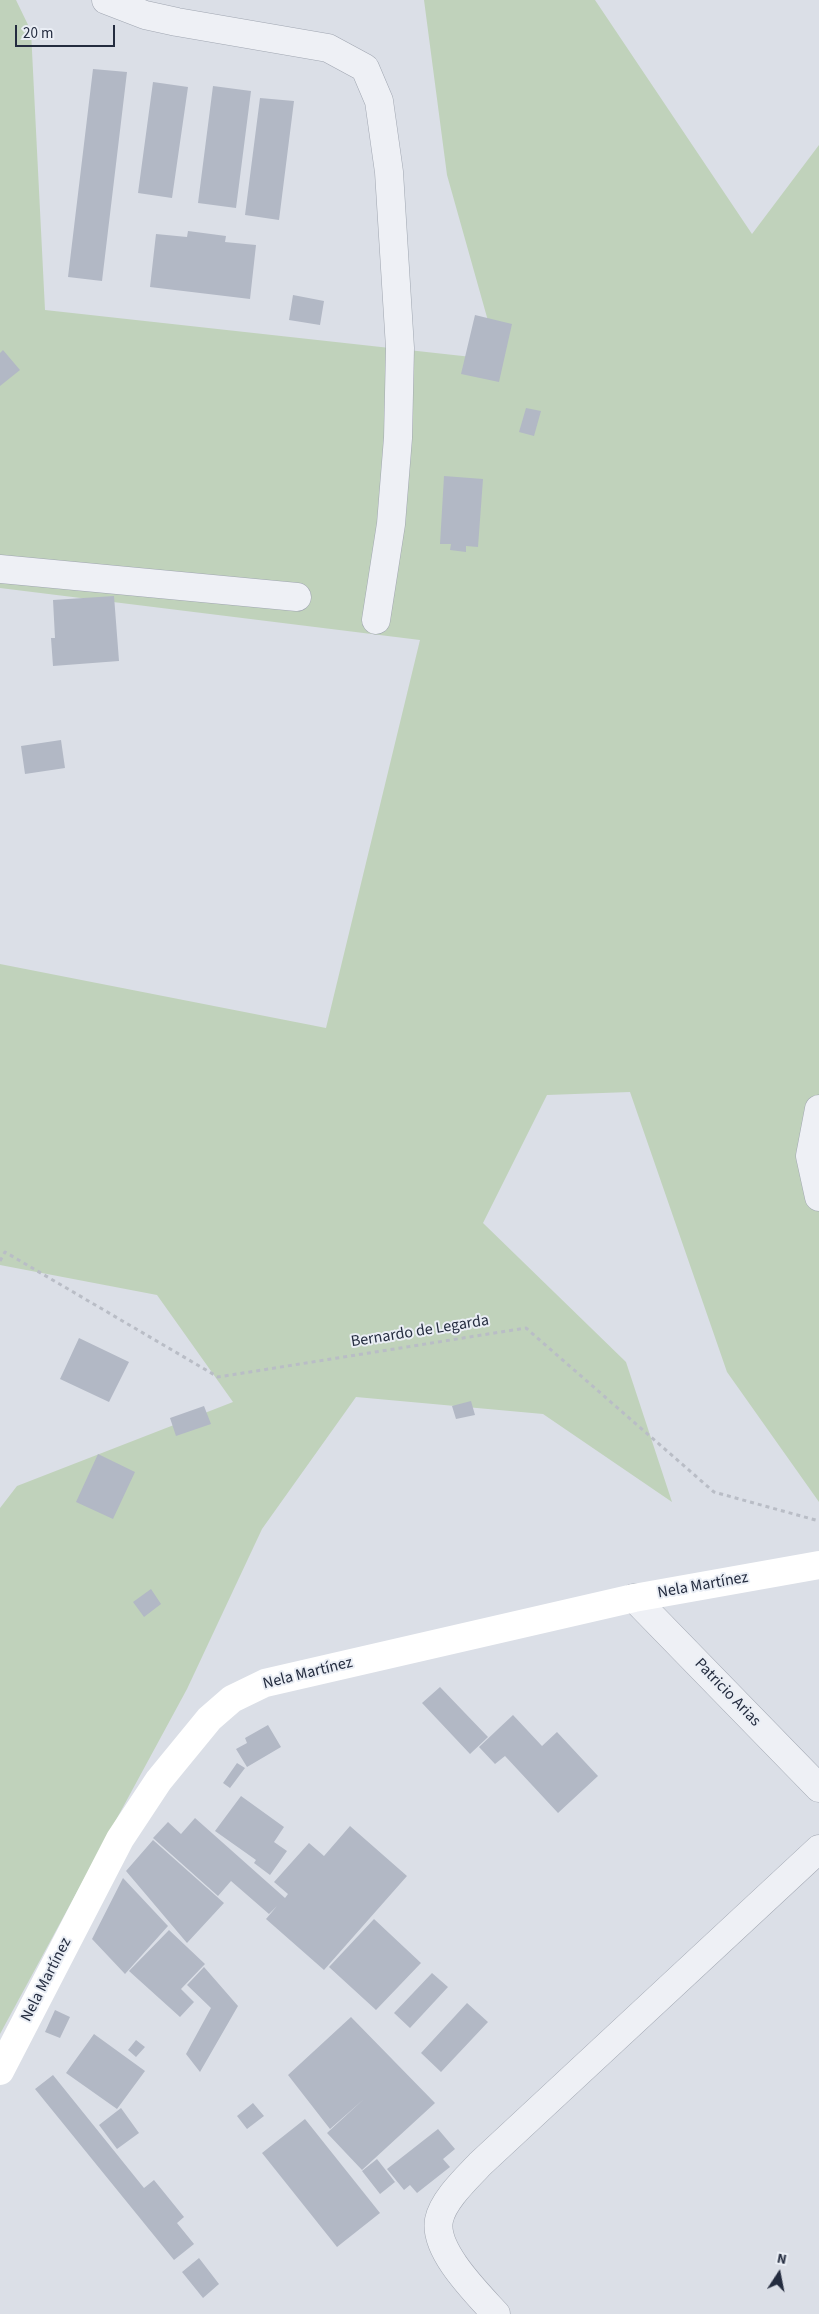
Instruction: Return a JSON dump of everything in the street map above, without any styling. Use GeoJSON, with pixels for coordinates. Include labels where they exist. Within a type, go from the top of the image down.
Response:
{"type":"FeatureCollection","features":[{"type":"Feature","properties":{"kind":"main road","name":"Nela Martínez"},"geometry":{"type":"LineString","coordinates":[[0,2071],[120,1839],[159,1780],[210,1718],[232,1699],[265,1683],[634,1598],[819,1565]]}},
{"type":"Feature","properties":{"kind":"street"},"geometry":{"type":"LineString","coordinates":[[106,0],[145,15],[177,22],[328,48],[364,68],[379,102],[389,172],[400,348],[398,438],[391,524],[376,620]]}},
{"type":"Feature","properties":{"kind":"street"},"geometry":{"type":"LineString","coordinates":[[0,570],[297,597]]}},
{"type":"Feature","properties":{"kind":"street"},"geometry":{"type":"LineString","coordinates":[[819,1109],[810,1156],[819,1198]]}},
{"type":"Feature","properties":{"kind":"street","name":"Patricio Arias"},"geometry":{"type":"LineString","coordinates":[[634,1598],[819,1788]]}},
{"type":"Feature","properties":{"kind":"street"},"geometry":{"type":"LineString","coordinates":[[496,2314],[442,2246],[439,2220],[451,2196],[480,2164],[819,1849]]}},
{"type":"Feature","properties":{"kind":"path","name":"Bernardo de Legarda"},"geometry":{"type":"LineString","coordinates":[[0,1261],[5,1252],[218,1377],[526,1328],[714,1492],[819,1522]]}},
{"type":"Feature","properties":{"kind":"green space"},"geometry":{"type":"Polygon","coordinates":[[[0,0],[16,0],[31,31],[45,310],[499,360],[447,175],[424,0],[595,0],[752,234],[819,145],[819,1502],[727,1372],[630,1092],[547,1095],[483,1223],[626,1362],[672,1502],[543,1414],[356,1397],[262,1529],[187,1689],[0,2034],[0,1508],[17,1486],[233,1402],[157,1295],[0,1265],[0,964],[326,1028],[420,640],[0,588],[0,0]]]}},
{"type":"Feature","properties":{"kind":"building"},"geometry":{"type":"Polygon","coordinates":[[[93,69],[127,72],[102,281],[68,277],[93,69]]]}},
{"type":"Feature","properties":{"kind":"building"},"geometry":{"type":"Polygon","coordinates":[[[153,82],[188,87],[172,198],[138,193],[153,82]]]}},
{"type":"Feature","properties":{"kind":"building"},"geometry":{"type":"Polygon","coordinates":[[[213,86],[251,91],[236,208],[198,203],[213,86]]]}},
{"type":"Feature","properties":{"kind":"building"},"geometry":{"type":"Polygon","coordinates":[[[260,98],[294,101],[279,220],[245,215],[260,98]]]}},
{"type":"Feature","properties":{"kind":"building"},"geometry":{"type":"Polygon","coordinates":[[[188,231],[226,236],[225,242],[256,245],[250,299],[150,287],[156,234],[187,237],[188,231]]]}},
{"type":"Feature","properties":{"kind":"building"},"geometry":{"type":"Polygon","coordinates":[[[293,295],[324,301],[320,325],[289,320],[293,295]]]}},
{"type":"Feature","properties":{"kind":"building"},"geometry":{"type":"Polygon","coordinates":[[[475,315],[512,324],[499,382],[461,374],[475,315]]]}},
{"type":"Feature","properties":{"kind":"building"},"geometry":{"type":"Polygon","coordinates":[[[3,350],[20,370],[0,386],[0,353],[3,350]]]}},
{"type":"Feature","properties":{"kind":"building"},"geometry":{"type":"Polygon","coordinates":[[[526,408],[541,411],[534,436],[519,432],[526,408]]]}},
{"type":"Feature","properties":{"kind":"building"},"geometry":{"type":"Polygon","coordinates":[[[444,476],[483,479],[478,547],[466,546],[466,552],[450,550],[451,544],[440,544],[444,476]]]}},
{"type":"Feature","properties":{"kind":"building"},"geometry":{"type":"Polygon","coordinates":[[[114,596],[119,661],[53,666],[51,638],[55,638],[53,600],[114,596]]]}},
{"type":"Feature","properties":{"kind":"building"},"geometry":{"type":"Polygon","coordinates":[[[61,740],[65,768],[25,774],[21,746],[61,740]]]}},
{"type":"Feature","properties":{"kind":"building"},"geometry":{"type":"Polygon","coordinates":[[[79,1338],[129,1362],[109,1402],[60,1379],[79,1338]]]}},
{"type":"Feature","properties":{"kind":"building"},"geometry":{"type":"Polygon","coordinates":[[[471,1401],[475,1415],[456,1419],[452,1406],[471,1401]]]}},
{"type":"Feature","properties":{"kind":"building"},"geometry":{"type":"Polygon","coordinates":[[[204,1406],[211,1424],[176,1436],[170,1418],[204,1406]]]}},
{"type":"Feature","properties":{"kind":"building"},"geometry":{"type":"Polygon","coordinates":[[[98,1454],[135,1472],[113,1519],[76,1502],[98,1454]]]}},
{"type":"Feature","properties":{"kind":"building"},"geometry":{"type":"Polygon","coordinates":[[[151,1589],[161,1604],[144,1617],[133,1602],[151,1589]]]}},
{"type":"Feature","properties":{"kind":"building"},"geometry":{"type":"Polygon","coordinates":[[[440,1687],[488,1737],[470,1754],[422,1703],[440,1687]]]}},
{"type":"Feature","properties":{"kind":"building"},"geometry":{"type":"Polygon","coordinates":[[[513,1715],[542,1746],[557,1732],[598,1776],[558,1813],[505,1756],[495,1764],[479,1747],[513,1715]]]}},
{"type":"Feature","properties":{"kind":"building"},"geometry":{"type":"Polygon","coordinates":[[[268,1725],[281,1747],[247,1767],[236,1749],[247,1743],[245,1738],[268,1725]]]}},
{"type":"Feature","properties":{"kind":"building"},"geometry":{"type":"Polygon","coordinates":[[[237,1763],[245,1768],[230,1788],[223,1783],[237,1763]]]}},
{"type":"Feature","properties":{"kind":"building"},"geometry":{"type":"Polygon","coordinates":[[[241,1796],[284,1827],[274,1842],[287,1851],[270,1875],[254,1863],[256,1860],[215,1831],[241,1796]]]}},
{"type":"Feature","properties":{"kind":"building"},"geometry":{"type":"Polygon","coordinates":[[[195,1818],[285,1898],[288,1894],[274,1882],[309,1843],[324,1856],[350,1826],[407,1876],[324,1970],[266,1919],[277,1906],[269,1914],[231,1881],[218,1896],[153,1838],[168,1822],[181,1834],[195,1818]]]}},
{"type":"Feature","properties":{"kind":"building"},"geometry":{"type":"Polygon","coordinates":[[[153,1840],[224,1903],[187,1943],[126,1871],[153,1840]]]}},
{"type":"Feature","properties":{"kind":"building"},"geometry":{"type":"Polygon","coordinates":[[[123,1878],[168,1926],[125,1974],[92,1939],[123,1878]]]}},
{"type":"Feature","properties":{"kind":"building"},"geometry":{"type":"Polygon","coordinates":[[[374,1919],[421,1963],[376,2010],[329,1967],[374,1919]]]}},
{"type":"Feature","properties":{"kind":"building"},"geometry":{"type":"Polygon","coordinates":[[[169,1930],[205,1964],[181,1989],[194,2002],[180,2017],[129,1971],[169,1930]]]}},
{"type":"Feature","properties":{"kind":"building"},"geometry":{"type":"Polygon","coordinates":[[[204,1967],[238,2006],[200,2072],[186,2054],[211,2008],[187,1985],[204,1967]]]}},
{"type":"Feature","properties":{"kind":"building"},"geometry":{"type":"Polygon","coordinates":[[[432,1973],[448,1987],[410,2028],[394,2013],[432,1973]]]}},
{"type":"Feature","properties":{"kind":"building"},"geometry":{"type":"Polygon","coordinates":[[[467,2003],[488,2022],[441,2072],[421,2053],[467,2003]]]}},
{"type":"Feature","properties":{"kind":"building"},"geometry":{"type":"Polygon","coordinates":[[[55,2010],[70,2017],[60,2038],[45,2032],[55,2010]]]}},
{"type":"Feature","properties":{"kind":"building"},"geometry":{"type":"Polygon","coordinates":[[[351,2017],[435,2103],[362,2170],[327,2133],[364,2099],[330,2129],[288,2075],[351,2017]]]}},
{"type":"Feature","properties":{"kind":"building"},"geometry":{"type":"Polygon","coordinates":[[[94,2034],[145,2071],[117,2109],[66,2073],[94,2034]]]}},
{"type":"Feature","properties":{"kind":"building"},"geometry":{"type":"Polygon","coordinates":[[[136,2040],[145,2047],[136,2057],[128,2050],[136,2040]]]}},
{"type":"Feature","properties":{"kind":"building"},"geometry":{"type":"Polygon","coordinates":[[[53,2075],[144,2188],[154,2180],[184,2217],[177,2223],[194,2244],[174,2260],[35,2089],[53,2075]]]}},
{"type":"Feature","properties":{"kind":"building"},"geometry":{"type":"Polygon","coordinates":[[[253,2103],[264,2116],[247,2129],[237,2116],[253,2103]]]}},
{"type":"Feature","properties":{"kind":"building"},"geometry":{"type":"Polygon","coordinates":[[[121,2108],[139,2133],[117,2149],[99,2125],[121,2108]]]}},
{"type":"Feature","properties":{"kind":"building"},"geometry":{"type":"Polygon","coordinates":[[[305,2119],[380,2213],[337,2247],[262,2153],[305,2119]]]}},
{"type":"Feature","properties":{"kind":"building"},"geometry":{"type":"Polygon","coordinates":[[[438,2129],[455,2149],[443,2159],[450,2167],[417,2193],[410,2185],[404,2190],[387,2169],[438,2129]]]}},
{"type":"Feature","properties":{"kind":"building"},"geometry":{"type":"Polygon","coordinates":[[[377,2159],[395,2182],[380,2194],[362,2171],[377,2159]]]}},
{"type":"Feature","properties":{"kind":"building"},"geometry":{"type":"Polygon","coordinates":[[[199,2258],[219,2284],[203,2298],[182,2272],[199,2258]]]}}]}
